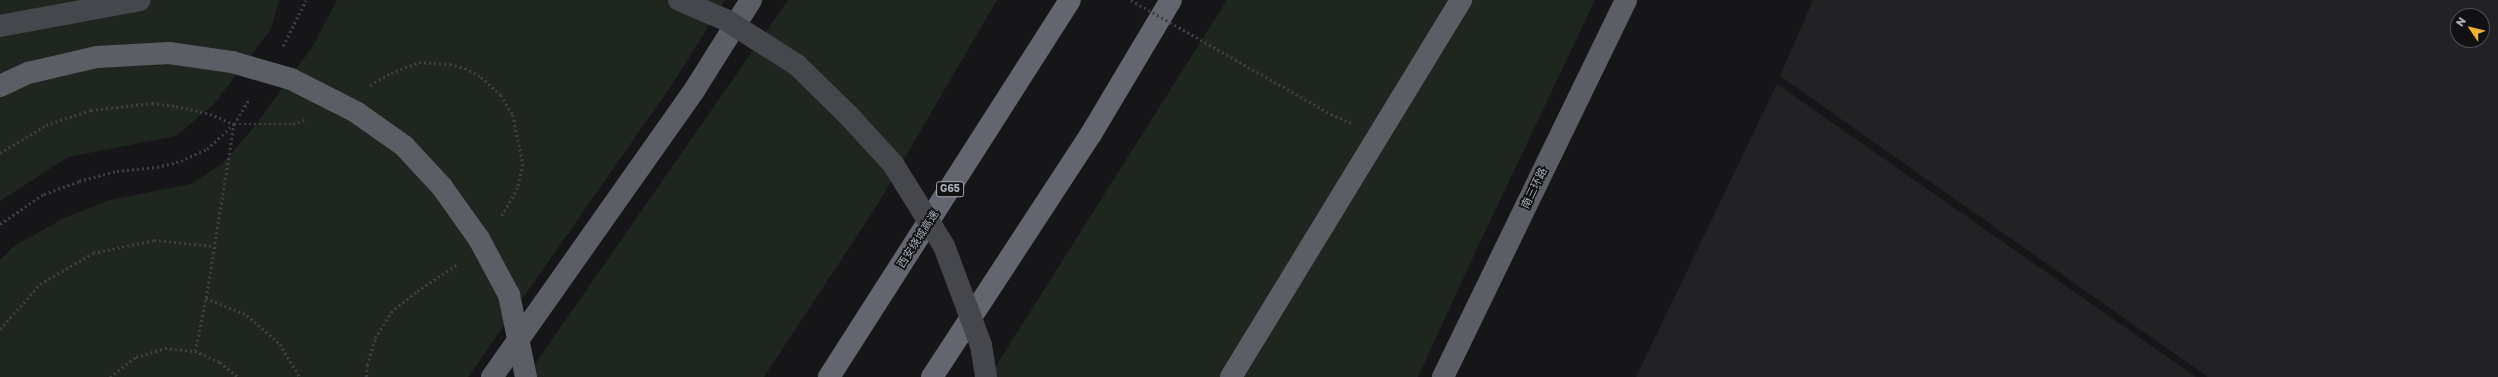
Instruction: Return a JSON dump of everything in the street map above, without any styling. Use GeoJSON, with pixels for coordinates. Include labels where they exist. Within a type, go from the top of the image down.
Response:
{"type":"FeatureCollection","features":[{"type":"Feature","properties":{"kind":"highway"},"geometry":{"type":"LineString","coordinates":[[492,377],[695,88],[751,0]]}},
{"type":"Feature","properties":{"kind":"highway","name":"西安绕城高速"},"geometry":{"type":"LineString","coordinates":[[830,377],[1070,0]]}},
{"type":"Feature","properties":{"kind":"highway"},"geometry":{"type":"LineString","coordinates":[[932,377],[1090,134],[1171,0]]}},
{"type":"Feature","properties":{"kind":"highway"},"geometry":{"type":"LineString","coordinates":[[1231,377],[1461,0]]}},
{"type":"Feature","properties":{"kind":"highway","name":"南三环路"},"geometry":{"type":"LineString","coordinates":[[1443,377],[1626,0]]}},
{"type":"Feature","properties":{"kind":"highway"},"geometry":{"type":"LineString","coordinates":[[0,86],[28,73],[97,57],[169,53],[232,62],[291,79],[356,112],[404,146],[442,187],[479,239],[509,295],[526,377]]}},
{"type":"Feature","properties":{"kind":"main road"},"geometry":{"type":"LineString","coordinates":[[0,26],[140,0]]}},
{"type":"Feature","properties":{"kind":"main road"},"geometry":{"type":"LineString","coordinates":[[679,0],[726,20],[797,65],[849,116],[893,164],[944,246],[981,345],[986,377]]}},
{"type":"Feature","properties":{"kind":"path"},"geometry":{"type":"LineString","coordinates":[[280,52],[306,0]]}},
{"type":"Feature","properties":{"kind":"path"},"geometry":{"type":"LineString","coordinates":[[1131,0],[1332,114]]}},
{"type":"Feature","properties":{"kind":"path"},"geometry":{"type":"LineString","coordinates":[[363,88],[391,73],[419,62],[450,64],[465,68],[481,77],[501,95],[513,115],[523,164],[518,188],[500,220]]}},
{"type":"Feature","properties":{"kind":"path"},"geometry":{"type":"LineString","coordinates":[[0,224],[44,194],[79,181],[117,170],[157,167],[182,161],[207,149],[234,124],[250,97]]}},
{"type":"Feature","properties":{"kind":"path"},"geometry":{"type":"LineString","coordinates":[[0,153],[46,125],[91,110],[152,103],[176,106],[210,114],[234,124],[293,124],[307,118]]}},
{"type":"Feature","properties":{"kind":"path"},"geometry":{"type":"LineString","coordinates":[[195,350],[206,298],[234,124]]}},
{"type":"Feature","properties":{"kind":"path"},"geometry":{"type":"LineString","coordinates":[[0,329],[40,284],[94,253],[154,240],[214,246]]}},
{"type":"Feature","properties":{"kind":"path"},"geometry":{"type":"LineString","coordinates":[[366,377],[367,365],[375,338],[391,312],[417,291],[462,260]]}},
{"type":"Feature","properties":{"kind":"path"},"geometry":{"type":"LineString","coordinates":[[206,298],[247,315],[280,344],[300,377]]}},
{"type":"Feature","properties":{"kind":"path"},"geometry":{"type":"LineString","coordinates":[[110,377],[136,356],[165,348],[195,350],[220,362],[238,377]]}},
{"type":"Feature","properties":{"kind":"shaded area"},"geometry":{"type":"Polygon","coordinates":[[[0,0],[279,0],[271,29],[214,104],[176,136],[68,157],[0,201],[0,0]]]}},
{"type":"Feature","properties":{"kind":"shaded area"},"geometry":{"type":"Polygon","coordinates":[[[337,0],[725,0],[675,80],[468,377],[0,377],[0,260],[13,247],[64,218],[110,200],[191,184],[223,163],[255,126],[313,46],[337,0]]]}},
{"type":"Feature","properties":{"kind":"shaded area"},"geometry":{"type":"Polygon","coordinates":[[[788,0],[997,0],[876,207],[764,377],[526,377],[788,0]]]}},
{"type":"Feature","properties":{"kind":"shaded area"},"geometry":{"type":"Polygon","coordinates":[[[1227,0],[1595,0],[1418,377],[989,377],[1227,0]]]}},
{"type":"Feature","properties":{"kind":"shaded area"},"geometry":{"type":"Polygon","coordinates":[[[1813,0],[2498,0],[2498,377],[2208,377],[1780,76],[1813,0]]]}},
{"type":"Feature","properties":{"kind":"shaded area"},"geometry":{"type":"Polygon","coordinates":[[[1777,84],[2196,377],[1636,377],[1777,84]]]}}]}
